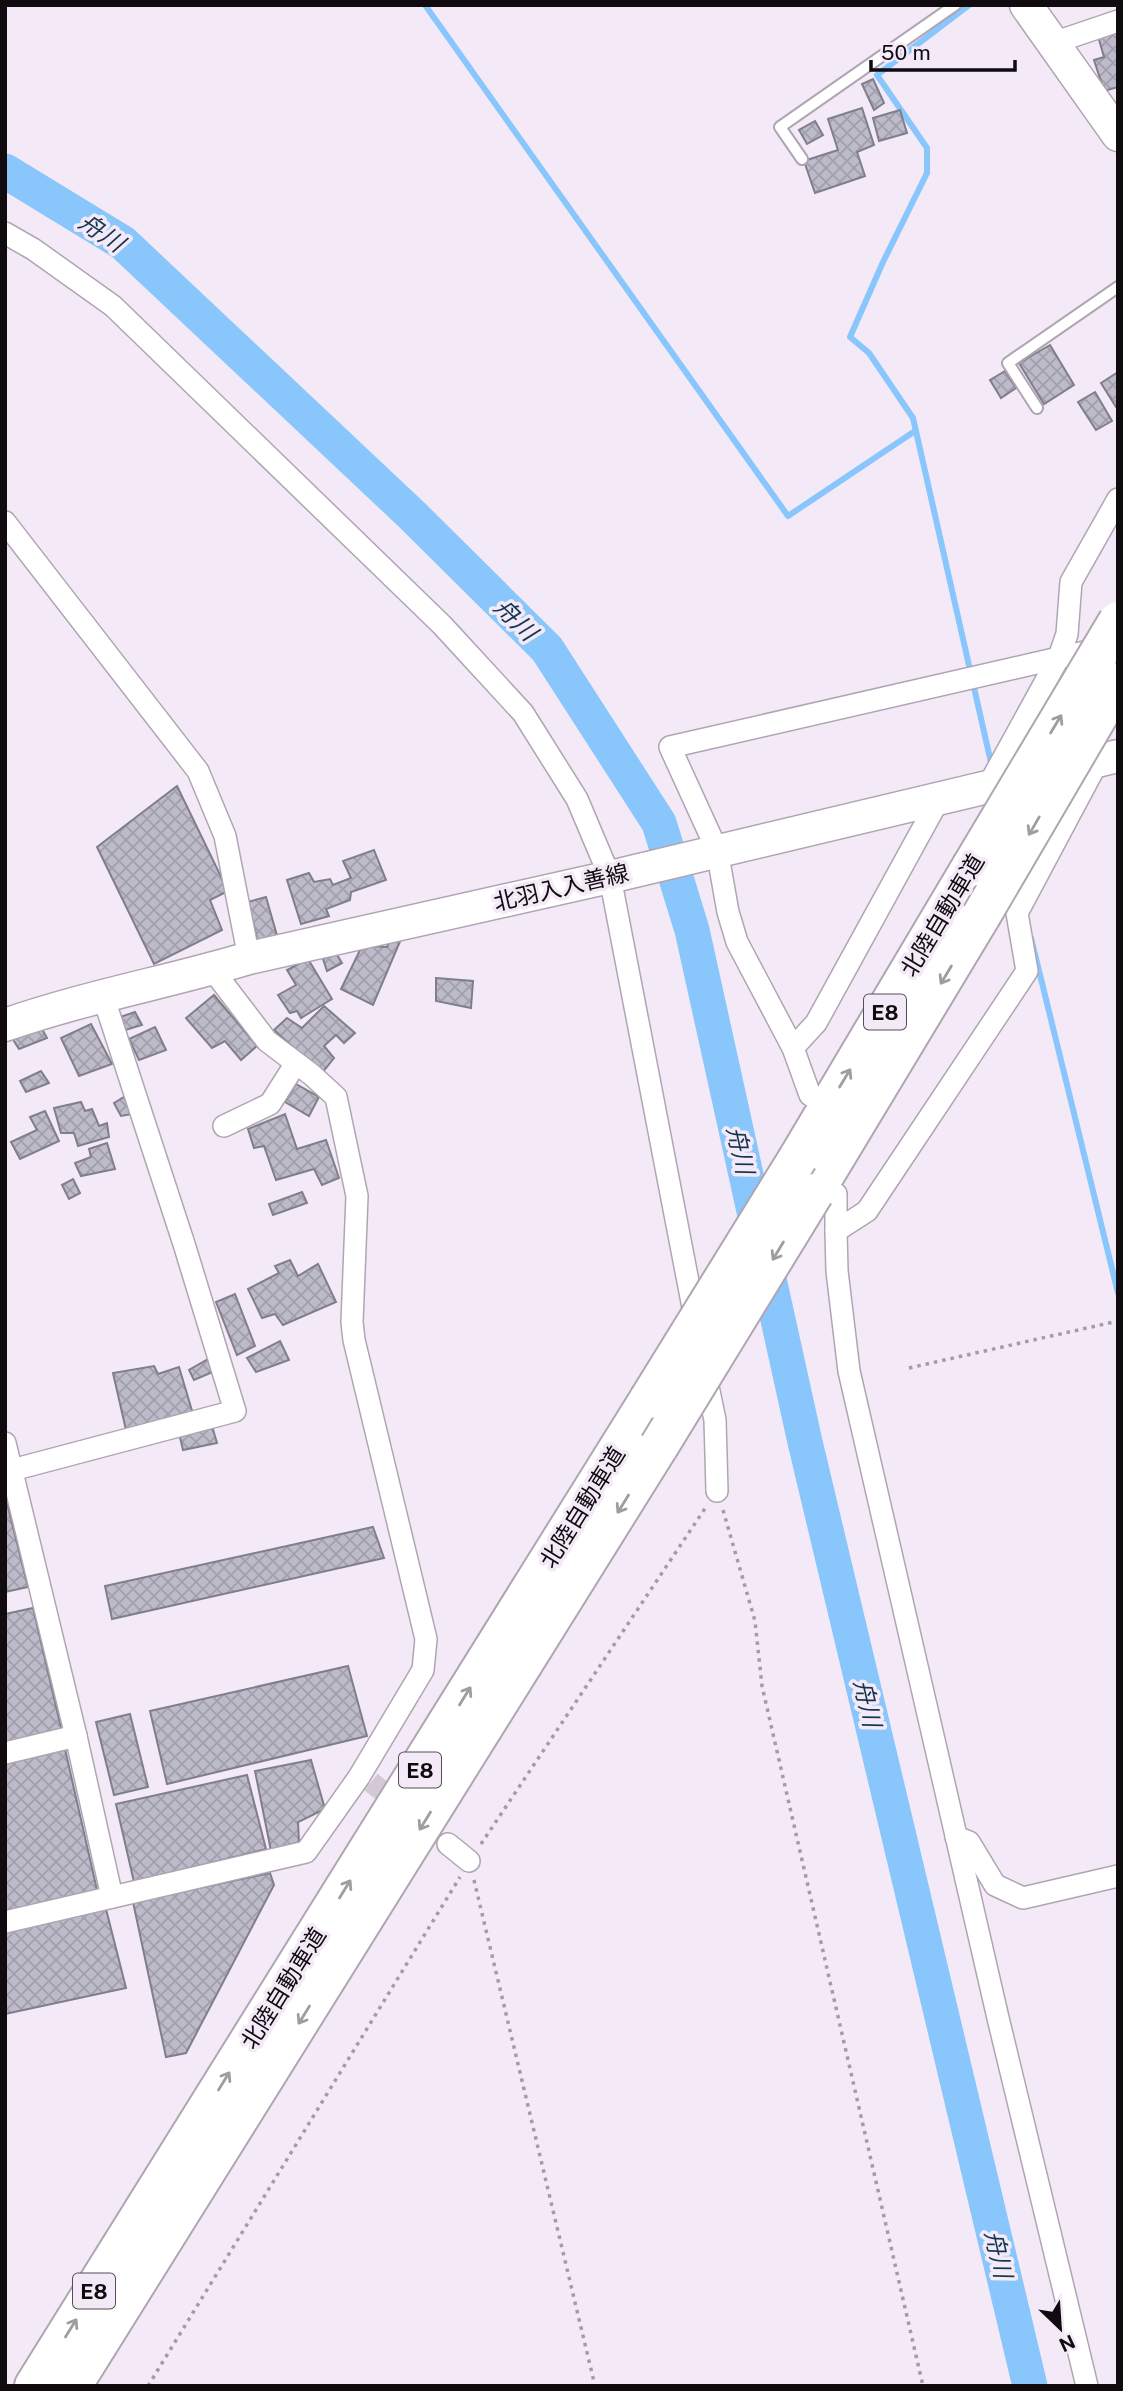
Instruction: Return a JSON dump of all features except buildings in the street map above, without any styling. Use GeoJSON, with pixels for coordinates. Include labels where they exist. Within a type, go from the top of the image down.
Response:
{"type":"FeatureCollection","features":[{"type":"Feature","properties":{"kind":"highway","name":"北陸自動車道"},"geometry":{"type":"LineString","coordinates":[[34,2386],[798,1158],[1118,621]]}},
{"type":"Feature","properties":{"kind":"highway","name":"北陸自動車道"},"geometry":{"type":"LineString","coordinates":[[72,2386],[659,1446],[825,1194],[981,916],[1118,682]]}},
{"type":"Feature","properties":{"kind":"main road"},"geometry":{"type":"LineString","coordinates":[[1026,5],[1118,135]]}},
{"type":"Feature","properties":{"kind":"main road","name":"北羽入入善線"},"geometry":{"type":"LineString","coordinates":[[5,1025],[249,958],[610,877],[1108,758]]}},
{"type":"Feature","properties":{"kind":"street"},"geometry":{"type":"LineString","coordinates":[[1053,43],[1118,21]]}},
{"type":"Feature","properties":{"kind":"street"},"geometry":{"type":"LineString","coordinates":[[5,233],[33,249],[113,306],[442,625],[523,713],[577,799],[610,877],[715,1420],[717,1491]]}},
{"type":"Feature","properties":{"kind":"street"},"geometry":{"type":"LineString","coordinates":[[987,788],[1059,657],[1067,634],[1071,582],[1118,499]]}},
{"type":"Feature","properties":{"kind":"street"},"geometry":{"type":"LineString","coordinates":[[5,523],[198,771],[225,836],[249,958]]}},
{"type":"Feature","properties":{"kind":"street"},"geometry":{"type":"LineString","coordinates":[[810,1096],[793,1048],[737,942],[712,852],[670,747],[1118,644]]}},
{"type":"Feature","properties":{"kind":"street"},"geometry":{"type":"LineString","coordinates":[[836,1231],[867,1211],[1027,971],[1017,913],[1108,758]]}},
{"type":"Feature","properties":{"kind":"street"},"geometry":{"type":"LineString","coordinates":[[793,1048],[816,1023],[939,799]]}},
{"type":"Feature","properties":{"kind":"street"},"geometry":{"type":"LineString","coordinates":[[5,1922],[306,1852],[365,1780],[423,1670],[426,1639],[354,1340],[352,1322],[357,1196],[336,1097],[267,1041],[212,969]]}},
{"type":"Feature","properties":{"kind":"street"},"geometry":{"type":"LineString","coordinates":[[12,1470],[235,1411],[103,996]]}},
{"type":"Feature","properties":{"kind":"street"},"geometry":{"type":"LineString","coordinates":[[224,1126],[270,1104],[296,1063]]}},
{"type":"Feature","properties":{"kind":"street"},"geometry":{"type":"LineString","coordinates":[[825,1194],[836,1231],[837,1271],[849,1371],[956,1837],[1087,2386]]}},
{"type":"Feature","properties":{"kind":"street"},"geometry":{"type":"LineString","coordinates":[[5,1444],[112,1897]]}},
{"type":"Feature","properties":{"kind":"street"},"geometry":{"type":"LineString","coordinates":[[5,1753],[76,1736]]}},
{"type":"Feature","properties":{"kind":"street"},"geometry":{"type":"LineString","coordinates":[[956,1837],[969,1842],[995,1885],[1023,1898],[1118,1876]]}},
{"type":"Feature","properties":{"kind":"street"},"geometry":{"type":"LineString","coordinates":[[448,1844],[469,1861]]}},
{"type":"Feature","properties":{"kind":"lane"},"geometry":{"type":"LineString","coordinates":[[802,159],[780,127],[955,5]]}},
{"type":"Feature","properties":{"kind":"lane"},"geometry":{"type":"LineString","coordinates":[[1037,408],[1008,363],[1118,287]]}},
{"type":"Feature","properties":{"kind":"path"},"geometry":{"type":"LineString","coordinates":[[909,1368],[1118,1321]]}},
{"type":"Feature","properties":{"kind":"path"},"geometry":{"type":"LineString","coordinates":[[148,2386],[469,1861],[717,1491]]}},
{"type":"Feature","properties":{"kind":"path"},"geometry":{"type":"LineString","coordinates":[[717,1491],[755,1621],[762,1686],[923,2386]]}},
{"type":"Feature","properties":{"kind":"path"},"geometry":{"type":"LineString","coordinates":[[469,1861],[595,2386]]}},
{"type":"Feature","properties":{"kind":"waterway"},"geometry":{"type":"LineString","coordinates":[[425,5],[788,516],[915,431]]}},
{"type":"Feature","properties":{"kind":"waterway"},"geometry":{"type":"LineString","coordinates":[[969,5],[877,75],[927,148],[927,173],[850,337],[869,353],[913,418],[992,767]]}},
{"type":"Feature","properties":{"kind":"waterway","name":"舟川"},"geometry":{"type":"LineString","coordinates":[[5,171],[123,243],[413,516],[547,649],[659,823],[692,930],[805,1442],[1030,2386]]}},
{"type":"Feature","properties":{"kind":"waterway"},"geometry":{"type":"LineString","coordinates":[[1031,938],[1118,1293]]}},
{"type":"Feature","properties":{"kind":"tunnel"},"geometry":{"type":"LineString","coordinates":[[371,1782],[448,1844]]}}]}
